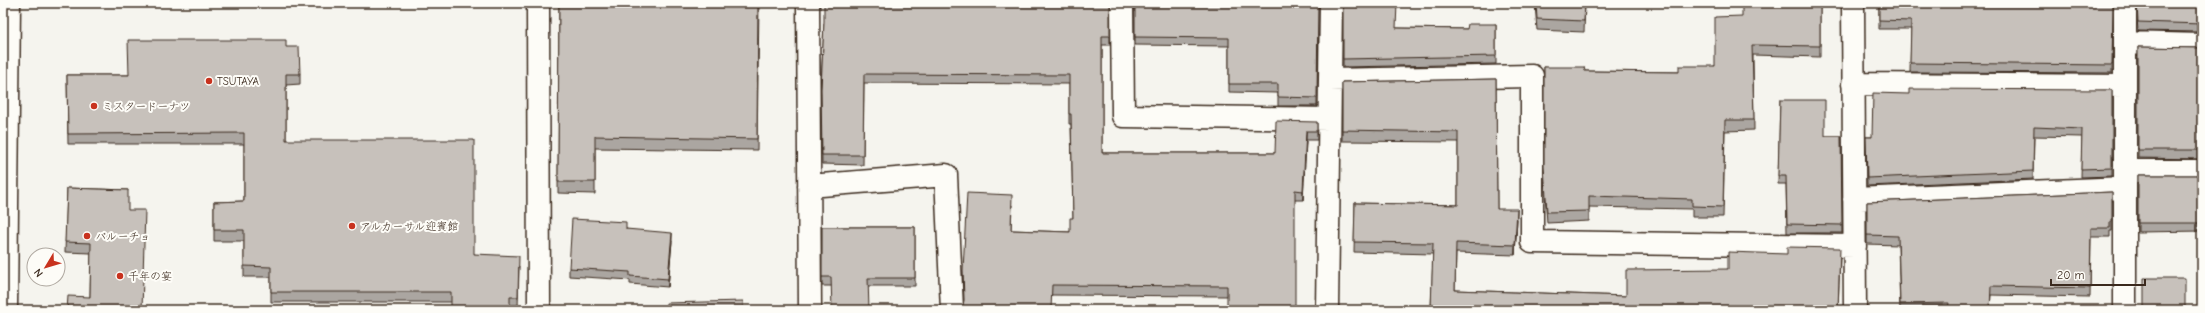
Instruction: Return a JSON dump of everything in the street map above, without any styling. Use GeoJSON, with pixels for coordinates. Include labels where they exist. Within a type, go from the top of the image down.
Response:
{"type":"FeatureCollection","features":[{"type":"Feature","properties":{"kind":"street"},"geometry":{"type":"LineString","coordinates":[[6,310],[6,47],[9,3]]}},
{"type":"Feature","properties":{"kind":"street"},"geometry":{"type":"LineString","coordinates":[[538,3],[539,310]]}},
{"type":"Feature","properties":{"kind":"street"},"geometry":{"type":"LineString","coordinates":[[808,3],[810,310]]}},
{"type":"Feature","properties":{"kind":"street"},"geometry":{"type":"LineString","coordinates":[[1122,3],[1123,116],[1329,119]]}},
{"type":"Feature","properties":{"kind":"street"},"geometry":{"type":"LineString","coordinates":[[1326,310],[1331,3]]}},
{"type":"Feature","properties":{"kind":"street"},"geometry":{"type":"LineString","coordinates":[[1853,3],[1855,310]]}},
{"type":"Feature","properties":{"kind":"street"},"geometry":{"type":"LineString","coordinates":[[2125,3],[2125,310]]}},
{"type":"Feature","properties":{"kind":"street"},"geometry":{"type":"LineString","coordinates":[[2126,43],[2202,45]]}},
{"type":"Feature","properties":{"kind":"street"},"geometry":{"type":"LineString","coordinates":[[1330,80],[1532,76],[1532,242],[1854,246]]}},
{"type":"Feature","properties":{"kind":"street"},"geometry":{"type":"LineString","coordinates":[[1853,84],[2125,86]]}},
{"type":"Feature","properties":{"kind":"street"},"geometry":{"type":"LineString","coordinates":[[1854,199],[2125,180],[2202,171]]}},
{"type":"Feature","properties":{"kind":"street"},"geometry":{"type":"LineString","coordinates":[[809,186],[946,175],[952,310]]}},
{"type":"Feature","properties":{"kind":"building"},"geometry":{"type":"Polygon","coordinates":[[[559,3],[758,3],[757,139],[595,136],[595,182],[558,182],[559,3]]]}},
{"type":"Feature","properties":{"kind":"building"},"geometry":{"type":"Polygon","coordinates":[[[824,3],[1110,3],[1110,36],[1102,36],[1102,153],[1275,153],[1276,121],[1317,122],[1317,131],[1306,131],[1303,191],[1295,190],[1295,310],[1227,310],[1227,286],[1052,285],[1051,310],[962,310],[964,300],[963,270],[967,193],[1012,195],[1011,230],[1070,232],[1070,218],[1073,218],[1069,75],[864,74],[863,155],[822,155],[821,89],[824,3]]]}},
{"type":"Feature","properties":{"kind":"building"},"geometry":{"type":"Polygon","coordinates":[[[1135,3],[1318,3],[1317,98],[1278,97],[1278,84],[1229,84],[1229,38],[1135,37],[1135,3]]]}},
{"type":"Feature","properties":{"kind":"building"},"geometry":{"type":"Polygon","coordinates":[[[1343,3],[1397,3],[1396,28],[1467,29],[1468,24],[1496,24],[1496,56],[1343,59],[1343,3]]]}},
{"type":"Feature","properties":{"kind":"building"},"geometry":{"type":"Polygon","coordinates":[[[1536,3],[1585,3],[1584,21],[1537,19],[1536,3]]]}},
{"type":"Feature","properties":{"kind":"building"},"geometry":{"type":"Polygon","coordinates":[[[1742,3],[1820,3],[1820,46],[1752,45],[1754,120],[1725,120],[1723,207],[1692,206],[1692,199],[1589,196],[1589,211],[1547,212],[1544,167],[1544,67],[1584,67],[1585,71],[1679,72],[1679,66],[1715,66],[1715,17],[1742,16],[1742,3]]]}},
{"type":"Feature","properties":{"kind":"building"},"geometry":{"type":"Polygon","coordinates":[[[1879,3],[2113,3],[2112,65],[1910,63],[1911,21],[1879,20],[1879,3]]]}},
{"type":"Feature","properties":{"kind":"building"},"geometry":{"type":"Polygon","coordinates":[[[2137,3],[2202,3],[2202,24],[2138,22],[2137,3]]]}},
{"type":"Feature","properties":{"kind":"building"},"geometry":{"type":"Polygon","coordinates":[[[128,40],[286,40],[286,47],[299,47],[300,74],[286,74],[286,140],[474,140],[474,254],[519,256],[518,297],[510,297],[510,310],[451,310],[451,292],[271,292],[271,267],[244,266],[244,230],[214,230],[214,202],[244,201],[244,133],[68,134],[67,75],[129,75],[128,40]]]}},
{"type":"Feature","properties":{"kind":"building"},"geometry":{"type":"Polygon","coordinates":[[[2138,47],[2202,48],[2202,150],[2138,150],[2138,47]]]}},
{"type":"Feature","properties":{"kind":"building"},"geometry":{"type":"Polygon","coordinates":[[[1496,79],[1497,209],[1517,209],[1515,245],[1456,243],[1455,290],[1626,296],[1626,270],[1728,269],[1728,252],[1787,254],[1787,247],[1840,248],[1838,310],[1761,308],[1761,310],[1431,310],[1433,243],[1354,242],[1355,203],[1458,205],[1458,132],[1342,130],[1342,82],[1496,79]]]}},
{"type":"Feature","properties":{"kind":"building"},"geometry":{"type":"Polygon","coordinates":[[[1909,89],[2112,90],[2112,168],[2081,169],[2082,129],[2034,127],[2033,171],[1867,178],[1866,137],[1872,137],[1873,93],[1909,94],[1909,89]]]}},
{"type":"Feature","properties":{"kind":"building"},"geometry":{"type":"Polygon","coordinates":[[[1780,100],[1825,100],[1825,136],[1841,136],[1842,225],[1787,224],[1786,176],[1778,176],[1780,100]]]}},
{"type":"Feature","properties":{"kind":"building"},"geometry":{"type":"Polygon","coordinates":[[[2138,175],[2202,175],[2202,223],[2138,223],[2138,175]]]}},
{"type":"Feature","properties":{"kind":"building"},"geometry":{"type":"Polygon","coordinates":[[[67,188],[128,190],[128,210],[145,210],[142,310],[67,310],[68,296],[90,297],[91,243],[65,242],[67,188]]]}},
{"type":"Feature","properties":{"kind":"building"},"geometry":{"type":"Polygon","coordinates":[[[2112,192],[2112,222],[2110,222],[2110,228],[2091,228],[2090,288],[1991,286],[1990,310],[1948,310],[1949,303],[1900,304],[1898,236],[1867,235],[1867,202],[2112,192]]]}},
{"type":"Feature","properties":{"kind":"building"},"geometry":{"type":"Polygon","coordinates":[[[572,219],[626,222],[626,229],[672,233],[668,279],[630,276],[630,272],[569,268],[572,219]]]}},
{"type":"Feature","properties":{"kind":"building"},"geometry":{"type":"Polygon","coordinates":[[[822,227],[915,227],[915,278],[868,278],[869,310],[832,310],[831,277],[822,277],[822,227]]]}},
{"type":"Feature","properties":{"kind":"building"},"geometry":{"type":"Polygon","coordinates":[[[2144,278],[2185,278],[2185,310],[2144,310],[2144,278]]]}},
{"type":"Feature","properties":{"kind":"building"},"geometry":{"type":"Polygon","coordinates":[[[743,301],[743,310],[666,310],[666,303],[743,301]]]}},
{"type":"Feature","properties":{"kind":"place","name":"TSUTAYA"},"geometry":{"type":"Point","coordinates":[209,81]}},
{"type":"Feature","properties":{"kind":"place","name":"ミスタードーナツ"},"geometry":{"type":"Point","coordinates":[94,106]}},
{"type":"Feature","properties":{"kind":"place","name":"アルカーサル迎賓館"},"geometry":{"type":"Point","coordinates":[352,226]}},
{"type":"Feature","properties":{"kind":"place","name":"バルーチョ"},"geometry":{"type":"Point","coordinates":[87,236]}},
{"type":"Feature","properties":{"kind":"place","name":"千年の宴"},"geometry":{"type":"Point","coordinates":[120,276]}}]}
